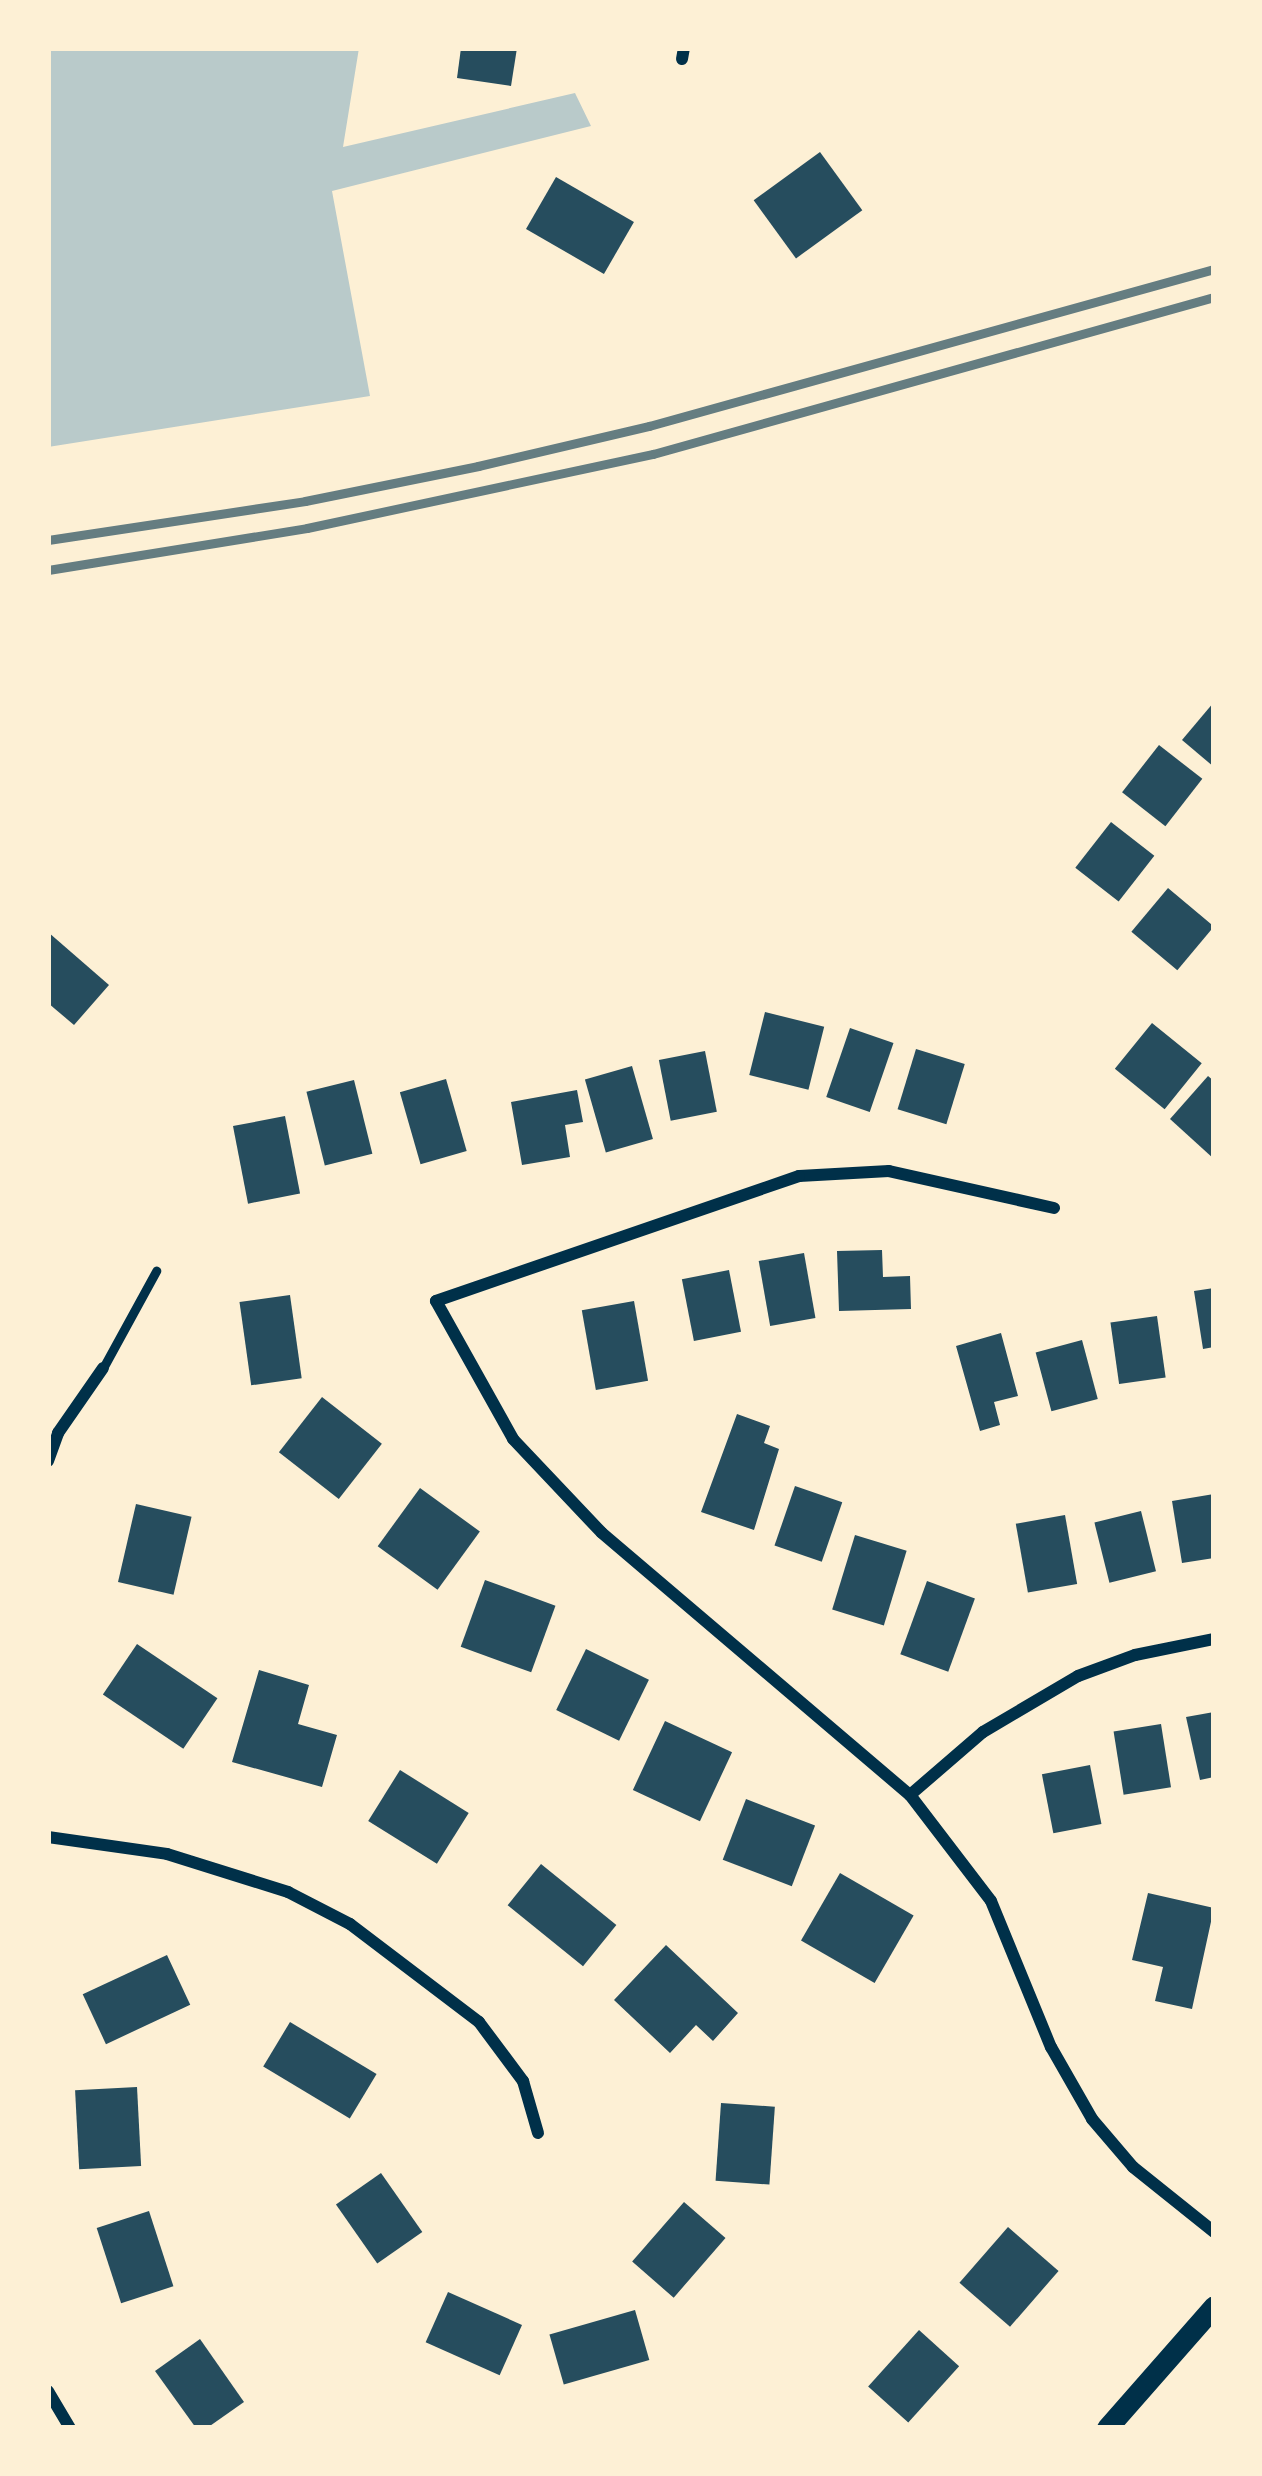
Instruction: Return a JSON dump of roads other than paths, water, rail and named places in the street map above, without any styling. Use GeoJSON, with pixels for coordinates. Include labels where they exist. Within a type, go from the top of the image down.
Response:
{"type":"FeatureCollection","features":[{"type":"Feature","properties":{"kind":"street"},"geometry":{"type":"LineString","coordinates":[[1054,1208],[889,1171],[799,1176],[436,1301],[514,1438],[602,1533],[910,1795],[991,1901],[1051,2047],[1092,2119],[1133,2167],[1214,2232]]}},
{"type":"Feature","properties":{"kind":"street"},"geometry":{"type":"LineString","coordinates":[[48,1461],[58,1433],[104,1368]]}},
{"type":"Feature","properties":{"kind":"street"},"geometry":{"type":"LineString","coordinates":[[910,1795],[983,1732],[1078,1676],[1135,1654],[1214,1639]]}},
{"type":"Feature","properties":{"kind":"street"},"geometry":{"type":"LineString","coordinates":[[48,1838],[167,1854],[288,1892],[350,1924],[479,2021],[523,2081],[538,2133]]}},
{"type":"Feature","properties":{"kind":"street"},"geometry":{"type":"LineString","coordinates":[[1107,2428],[1214,2306]]}},
{"type":"Feature","properties":{"kind":"street"},"geometry":{"type":"LineString","coordinates":[[48,2391],[70,2428]]}},
{"type":"Feature","properties":{"kind":"lane"},"geometry":{"type":"LineString","coordinates":[[104,1368],[156,1271]]}},
{"type":"Feature","properties":{"kind":"railway"},"geometry":{"type":"LineString","coordinates":[[48,540],[305,501],[478,466],[649,426],[1214,269]]}},
{"type":"Feature","properties":{"kind":"railway"},"geometry":{"type":"LineString","coordinates":[[48,570],[307,528],[653,454],[1214,297]]}}]}
